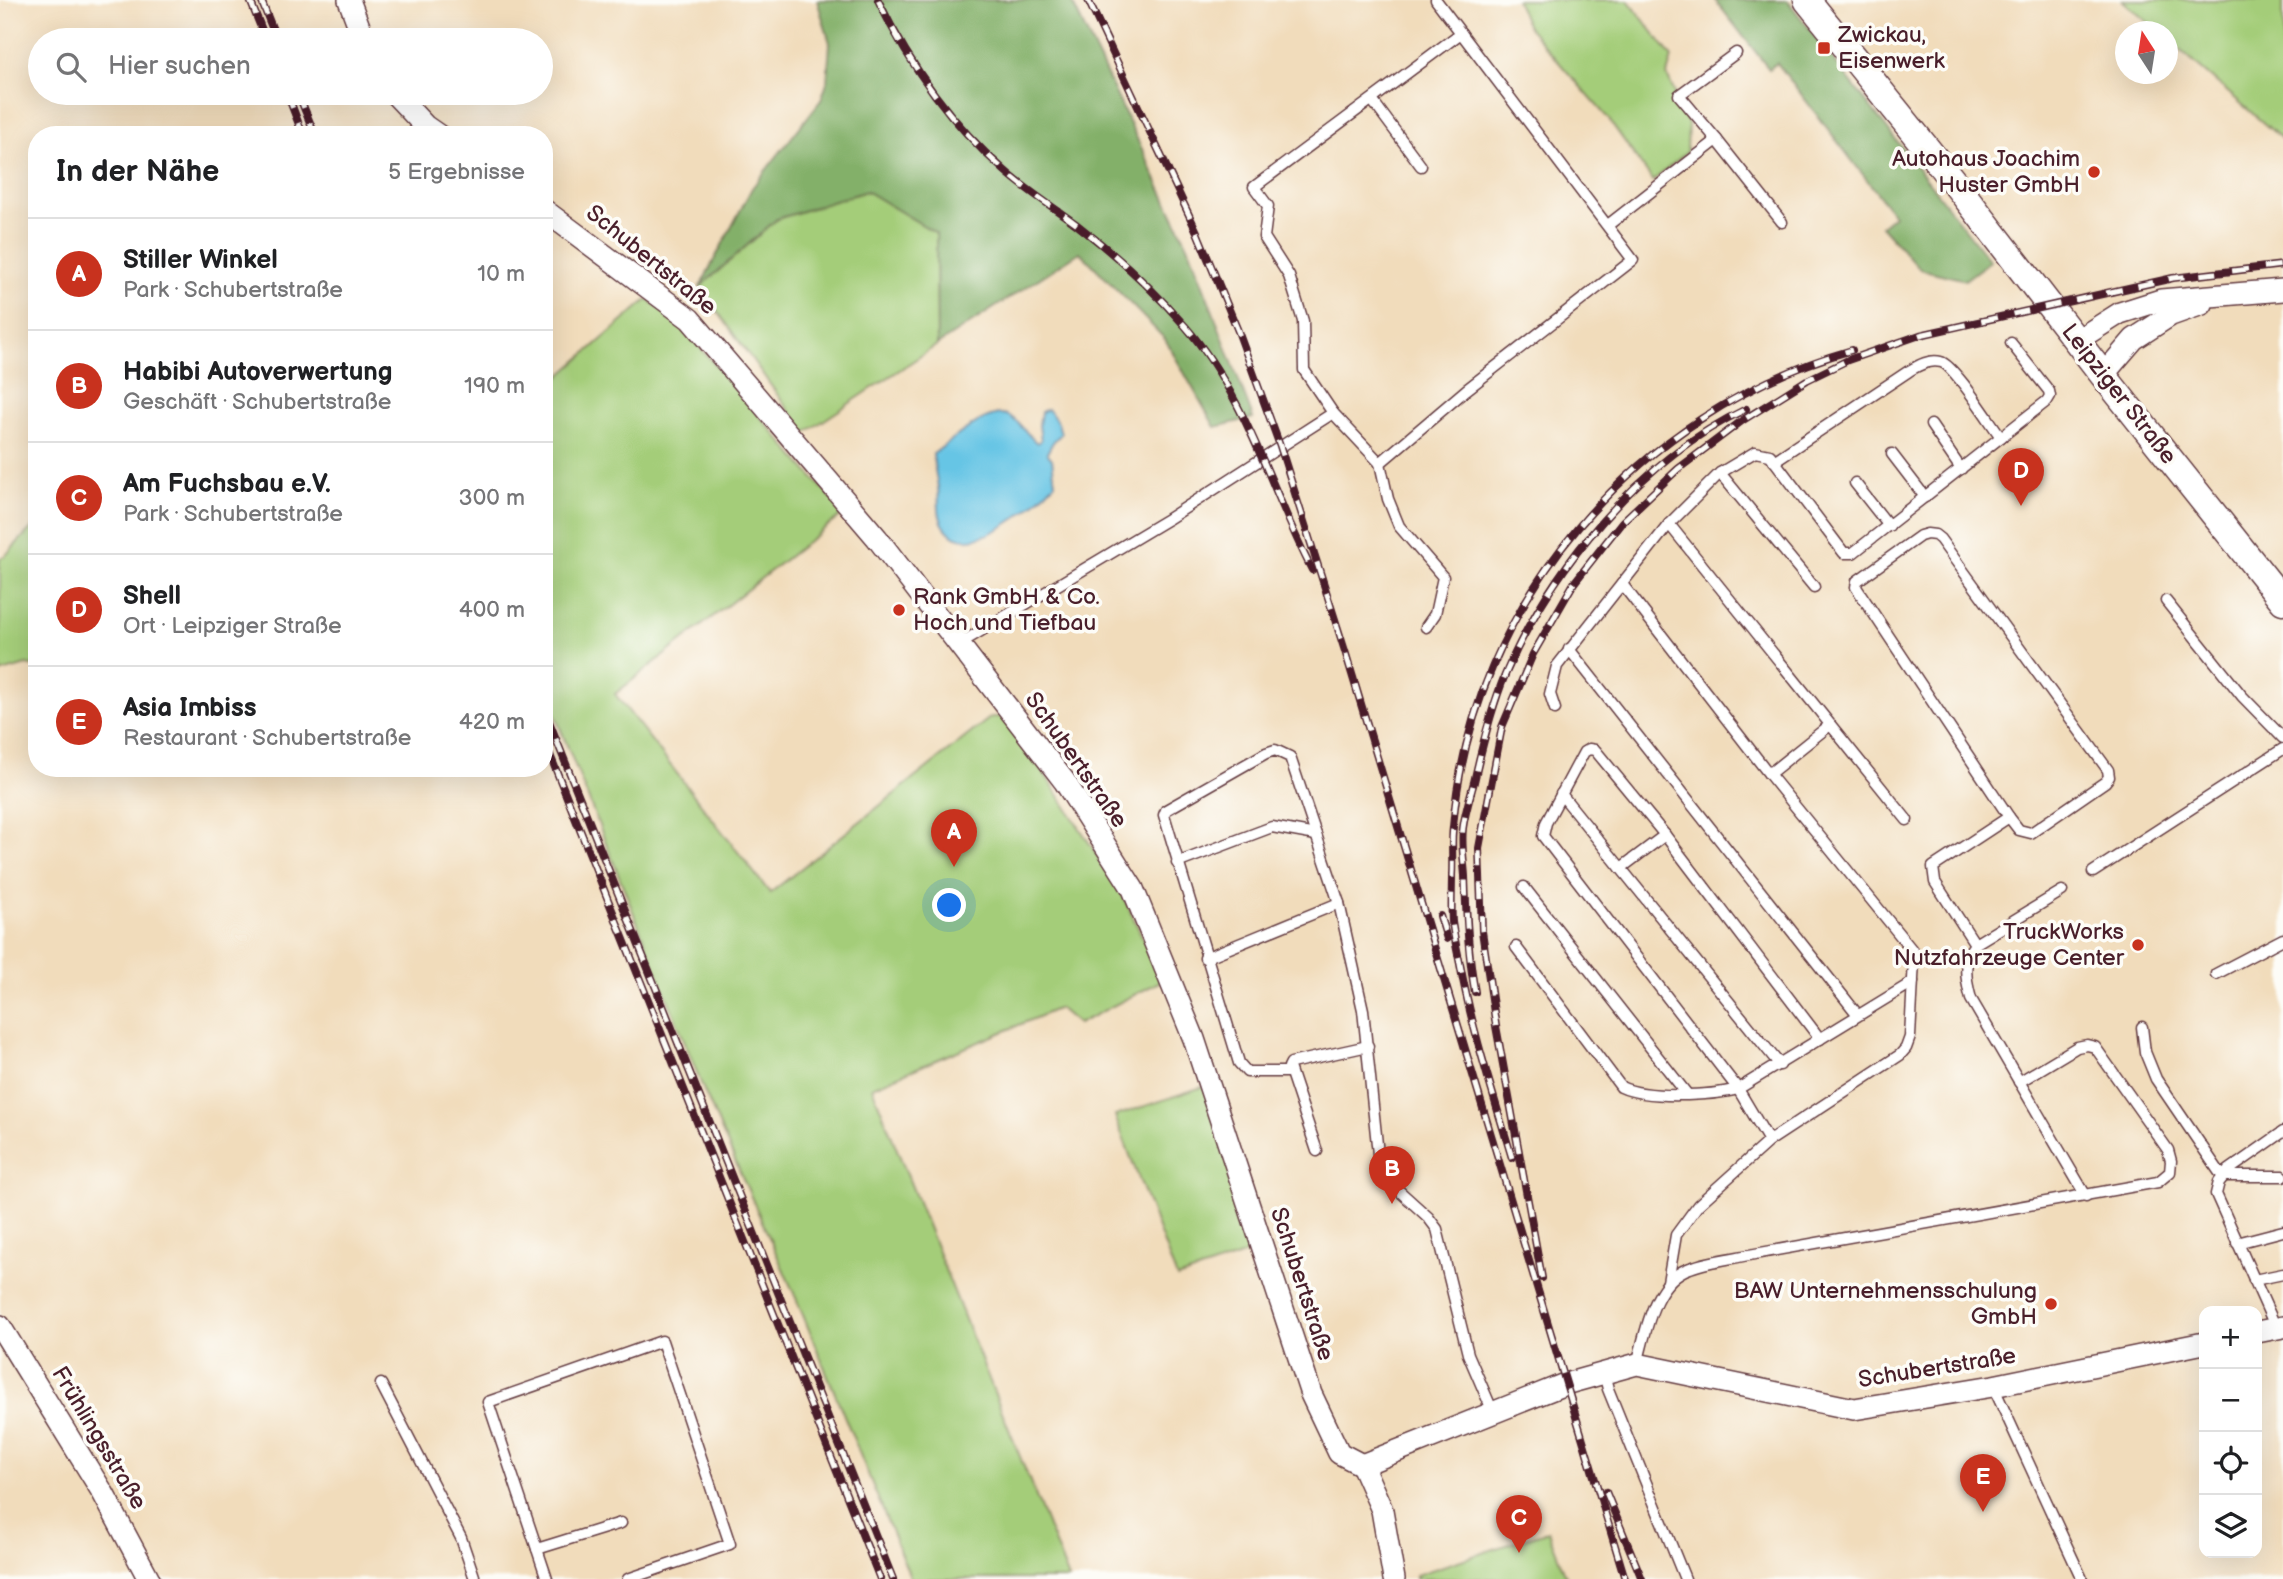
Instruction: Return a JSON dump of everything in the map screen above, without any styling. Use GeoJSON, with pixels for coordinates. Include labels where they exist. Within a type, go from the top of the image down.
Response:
{"type":"FeatureCollection","features":[{"type":"Feature","properties":{"kind":"street"},"geometry":{"type":"LineString","coordinates":[[349,0],[360,28]]}},
{"type":"Feature","properties":{"kind":"street","name":"Leipziger Straße"},"geometry":{"type":"LineString","coordinates":[[1807,0],[2283,601]]}},
{"type":"Feature","properties":{"kind":"street"},"geometry":{"type":"LineString","coordinates":[[405,105],[425,126]]}},
{"type":"Feature","properties":{"kind":"street","name":"Schubertstraße"},"geometry":{"type":"LineString","coordinates":[[553,217],[690,319],[877,538],[1065,782],[1133,889],[1194,1039],[1311,1394],[1339,1453],[1362,1465],[1382,1510],[1394,1579]]}},
{"type":"Feature","properties":{"kind":"street"},"geometry":{"type":"LineString","coordinates":[[2076,341],[2120,313],[2161,300],[2283,290]]}},
{"type":"Feature","properties":{"kind":"street"},"geometry":{"type":"LineString","coordinates":[[2103,375],[2134,339],[2171,315],[2234,293]]}},
{"type":"Feature","properties":{"kind":"street","name":"Frühlingsstraße"},"geometry":{"type":"LineString","coordinates":[[0,1326],[103,1493],[149,1579]]}},
{"type":"Feature","properties":{"kind":"street","name":"Schubertstraße"},"geometry":{"type":"LineString","coordinates":[[1362,1465],[1565,1384],[1637,1364],[1854,1409],[1993,1387],[2199,1344]]}},
{"type":"Feature","properties":{"kind":"lane"},"geometry":{"type":"LineString","coordinates":[[1380,463],[1466,390],[1633,260],[1436,0]]}},
{"type":"Feature","properties":{"kind":"lane"},"geometry":{"type":"LineString","coordinates":[[1426,627],[1435,614],[1443,577],[1399,526],[1388,499],[1380,463],[1333,413],[1304,370],[1303,321],[1289,276],[1264,237],[1268,206],[1254,187],[1461,33]]}},
{"type":"Feature","properties":{"kind":"lane"},"geometry":{"type":"LineString","coordinates":[[1736,53],[1679,94],[1782,222]]}},
{"type":"Feature","properties":{"kind":"lane"},"geometry":{"type":"LineString","coordinates":[[1372,100],[1421,166]]}},
{"type":"Feature","properties":{"kind":"lane"},"geometry":{"type":"LineString","coordinates":[[1608,225],[1717,140]]}},
{"type":"Feature","properties":{"kind":"lane"},"geometry":{"type":"LineString","coordinates":[[1555,709],[1550,694],[1557,666],[1669,524],[1720,473],[1755,452],[1765,452],[1844,553],[1853,554],[2047,401],[2049,391],[2011,343]]}},
{"type":"Feature","properties":{"kind":"lane"},"geometry":{"type":"LineString","coordinates":[[1774,461],[1909,371],[1928,362],[1940,362],[1952,369],[2001,437]]}},
{"type":"Feature","properties":{"kind":"lane"},"geometry":{"type":"LineString","coordinates":[[959,644],[1168,519],[1333,413]]}},
{"type":"Feature","properties":{"kind":"lane"},"geometry":{"type":"LineString","coordinates":[[1931,425],[1961,468]]}},
{"type":"Feature","properties":{"kind":"lane"},"geometry":{"type":"LineString","coordinates":[[1892,454],[1925,497]]}},
{"type":"Feature","properties":{"kind":"lane"},"geometry":{"type":"LineString","coordinates":[[1720,473],[1814,587]]}},
{"type":"Feature","properties":{"kind":"lane"},"geometry":{"type":"LineString","coordinates":[[1856,483],[1889,526]]}},
{"type":"Feature","properties":{"kind":"lane"},"geometry":{"type":"LineString","coordinates":[[1669,524],[1907,820]]}},
{"type":"Feature","properties":{"kind":"lane"},"geometry":{"type":"LineString","coordinates":[[1935,535],[1940,539],[2108,770],[2109,777],[2105,782],[2031,833],[2019,830],[2009,817],[1856,587],[1857,581],[1920,536],[1935,535]]}},
{"type":"Feature","properties":{"kind":"lane"},"geometry":{"type":"LineString","coordinates":[[1622,584],[1769,774],[1912,950],[1914,960],[1910,1037],[1906,1048],[1900,1055],[1769,1141],[1698,1205],[1676,1235],[1668,1282],[1654,1308],[1637,1364]]}},
{"type":"Feature","properties":{"kind":"lane"},"geometry":{"type":"LineString","coordinates":[[2166,601],[2242,696],[2283,738]]}},
{"type":"Feature","properties":{"kind":"lane"},"geometry":{"type":"LineString","coordinates":[[1569,649],[1858,1015]]}},
{"type":"Feature","properties":{"kind":"lane"},"geometry":{"type":"LineString","coordinates":[[1769,774],[1830,725]]}},
{"type":"Feature","properties":{"kind":"lane"},"geometry":{"type":"LineString","coordinates":[[2093,872],[2283,749]]}},
{"type":"Feature","properties":{"kind":"lane"},"geometry":{"type":"LineString","coordinates":[[1290,1072],[1247,1072],[1242,1068],[1205,958],[1164,816],[1166,810],[1275,750],[1290,757],[1339,903],[1363,1010],[1378,1154],[1386,1179],[1428,1217],[1437,1230],[1468,1354],[1493,1412]]}},
{"type":"Feature","properties":{"kind":"lane"},"geometry":{"type":"LineString","coordinates":[[1769,1141],[1738,1089],[1543,836],[1546,823],[1584,752],[1595,750],[1665,835],[1821,1039]]}},
{"type":"Feature","properties":{"kind":"lane"},"geometry":{"type":"LineString","coordinates":[[1561,794],[1780,1065]]}},
{"type":"Feature","properties":{"kind":"lane"},"geometry":{"type":"LineString","coordinates":[[1975,944],[1935,882],[1933,867],[2009,817]]}},
{"type":"Feature","properties":{"kind":"lane"},"geometry":{"type":"LineString","coordinates":[[1177,863],[1272,827],[1316,835]]}},
{"type":"Feature","properties":{"kind":"lane"},"geometry":{"type":"LineString","coordinates":[[1621,868],[1665,835]]}},
{"type":"Feature","properties":{"kind":"lane"},"geometry":{"type":"LineString","coordinates":[[1524,887],[1687,1094]]}},
{"type":"Feature","properties":{"kind":"lane"},"geometry":{"type":"LineString","coordinates":[[2062,891],[1975,944],[1966,960],[1971,999],[2086,1195]]}},
{"type":"Feature","properties":{"kind":"lane"},"geometry":{"type":"LineString","coordinates":[[1205,958],[1339,903]]}},
{"type":"Feature","properties":{"kind":"lane"},"geometry":{"type":"LineString","coordinates":[[2216,974],[2283,939]]}},
{"type":"Feature","properties":{"kind":"lane"},"geometry":{"type":"LineString","coordinates":[[1516,947],[1621,1087],[1644,1093],[1720,1093],[1738,1089],[1913,982]]}},
{"type":"Feature","properties":{"kind":"lane"},"geometry":{"type":"LineString","coordinates":[[2142,1027],[2145,1052],[2155,1079],[2222,1176]]}},
{"type":"Feature","properties":{"kind":"lane"},"geometry":{"type":"LineString","coordinates":[[1317,1151],[1290,1072],[1292,1063],[1368,1046]]}},
{"type":"Feature","properties":{"kind":"lane"},"geometry":{"type":"LineString","coordinates":[[1668,1282],[1688,1268],[2158,1182],[2170,1172],[2168,1150],[2095,1047],[2077,1047],[2019,1082]]}},
{"type":"Feature","properties":{"kind":"lane"},"geometry":{"type":"LineString","coordinates":[[2272,1329],[2254,1280],[2216,1194],[2222,1176],[2283,1132]]}},
{"type":"Feature","properties":{"kind":"lane"},"geometry":{"type":"LineString","coordinates":[[2222,1176],[2283,1175]]}},
{"type":"Feature","properties":{"kind":"lane"},"geometry":{"type":"LineString","coordinates":[[2237,1243],[2283,1231]]}},
{"type":"Feature","properties":{"kind":"lane"},"geometry":{"type":"LineString","coordinates":[[2254,1280],[2283,1274]]}},
{"type":"Feature","properties":{"kind":"lane"},"geometry":{"type":"LineString","coordinates":[[547,1579],[488,1402],[662,1341],[730,1545],[628,1579]]}},
{"type":"Feature","properties":{"kind":"lane"},"geometry":{"type":"LineString","coordinates":[[1604,1373],[1608,1389],[1685,1579]]}},
{"type":"Feature","properties":{"kind":"lane"},"geometry":{"type":"LineString","coordinates":[[381,1384],[461,1538],[475,1579]]}},
{"type":"Feature","properties":{"kind":"lane"},"geometry":{"type":"LineString","coordinates":[[1993,1387],[2082,1579]]}},
{"type":"Feature","properties":{"kind":"lane"},"geometry":{"type":"LineString","coordinates":[[537,1549],[621,1522]]}},
{"type":"Feature","properties":{"kind":"green space"},"geometry":{"type":"Polygon","coordinates":[[[817,0],[1071,0],[1189,248],[1253,418],[1215,427],[1165,339],[1080,252],[937,345],[936,233],[866,191],[777,219],[700,287],[752,188],[821,100],[827,82],[830,43],[817,0]]]}},
{"type":"Feature","properties":{"kind":"green space"},"geometry":{"type":"Polygon","coordinates":[[[1516,0],[1628,0],[1672,57],[1667,75],[1688,124],[1687,152],[1653,181],[1607,117],[1528,27],[1516,0]]]}},
{"type":"Feature","properties":{"kind":"green space"},"geometry":{"type":"Polygon","coordinates":[[[1715,0],[1787,0],[1990,261],[1965,280],[1920,269],[1881,226],[1894,215],[1777,63],[1769,69],[1715,0]]]}},
{"type":"Feature","properties":{"kind":"green space"},"geometry":{"type":"Polygon","coordinates":[[[2122,0],[2283,0],[2283,140],[2178,49],[2178,21],[2146,21],[2122,0]]]}},
{"type":"Feature","properties":{"kind":"green space"},"geometry":{"type":"Polygon","coordinates":[[[866,191],[936,233],[937,345],[805,433],[700,287],[777,219],[866,191]]]}},
{"type":"Feature","properties":{"kind":"green space"},"geometry":{"type":"Polygon","coordinates":[[[648,299],[683,328],[844,513],[615,694],[770,893],[991,717],[1008,717],[1121,892],[1163,980],[1078,1024],[1059,1008],[872,1087],[1069,1579],[911,1579],[796,1298],[705,1093],[553,710],[553,382],[648,299]]]}},
{"type":"Feature","properties":{"kind":"green space"},"geometry":{"type":"Polygon","coordinates":[[[28,532],[28,665],[0,673],[0,558],[28,532]]]}},
{"type":"Feature","properties":{"kind":"green space"},"geometry":{"type":"Polygon","coordinates":[[[1205,1086],[1258,1250],[1177,1278],[1115,1116],[1205,1086]]]}},
{"type":"Feature","properties":{"kind":"green space"},"geometry":{"type":"Polygon","coordinates":[[[1548,1531],[1567,1579],[1416,1579],[1416,1575],[1548,1531]]]}},
{"type":"Feature","properties":{"kind":"water"},"geometry":{"type":"Polygon","coordinates":[[[1048,409],[1058,423],[1061,434],[1047,453],[1052,459],[1055,483],[1021,514],[990,533],[975,538],[961,538],[949,532],[940,516],[933,454],[981,420],[1001,414],[1013,419],[1037,443],[1041,440],[1041,412],[1048,409]]]}},
{"type":"Feature","properties":{"kind":"railway"},"geometry":{"type":"LineString","coordinates":[[250,0],[261,28]]}},
{"type":"Feature","properties":{"kind":"railway"},"geometry":{"type":"LineString","coordinates":[[261,0],[272,28]]}},
{"type":"Feature","properties":{"kind":"railway"},"geometry":{"type":"LineString","coordinates":[[878,0],[917,70],[966,133],[1012,177],[1076,224],[1133,272],[1173,312],[1206,353],[1241,412],[1312,570]]}},
{"type":"Feature","properties":{"kind":"railway"},"geometry":{"type":"LineString","coordinates":[[1088,0],[1197,232],[1238,331],[1280,446],[1345,651],[1625,1579]]}},
{"type":"Feature","properties":{"kind":"railway"},"geometry":{"type":"LineString","coordinates":[[292,105],[300,126]]}},
{"type":"Feature","properties":{"kind":"railway"},"geometry":{"type":"LineString","coordinates":[[303,105],[311,126]]}},
{"type":"Feature","properties":{"kind":"railway"},"geometry":{"type":"LineString","coordinates":[[1542,1278],[1496,1026],[1482,931],[1479,848],[1502,727],[1533,654],[1574,583],[1622,522],[1678,469],[1743,420],[1807,380],[1848,360],[1920,335],[2173,278],[2283,265]]}},
{"type":"Feature","properties":{"kind":"railway"},"geometry":{"type":"LineString","coordinates":[[1512,1158],[1483,1062],[1452,922],[1452,833],[1466,744],[1493,666],[1530,593],[1579,527],[1636,468],[1701,419],[1774,379],[1852,350]]}},
{"type":"Feature","properties":{"kind":"railway"},"geometry":{"type":"LineString","coordinates":[[1475,992],[1468,934],[1463,828],[1487,728],[1505,675],[1547,595],[1573,557],[1603,521],[1635,487],[1670,457],[1707,431],[1746,409]]}},
{"type":"Feature","properties":{"kind":"railway"},"geometry":{"type":"LineString","coordinates":[[553,731],[893,1579]]}},
{"type":"Feature","properties":{"kind":"railway"},"geometry":{"type":"LineString","coordinates":[[553,762],[880,1579]]}},
{"type":"Feature","properties":{"kind":"railway"},"geometry":{"type":"LineString","coordinates":[[1440,916],[1447,939]]}},
{"type":"Feature","properties":{"kind":"railway"},"geometry":{"type":"LineString","coordinates":[[1606,1492],[1642,1579]]}},
{"type":"Feature","properties":{"kind":"place","name":"Zwickau, Eisenwerk"},"geometry":{"type":"Point","coordinates":[1824,48]}},
{"type":"Feature","properties":{"kind":"place","name":"Autohaus Joachim Huster GmbH"},"geometry":{"type":"Point","coordinates":[2094,172]}},
{"type":"Feature","properties":{"kind":"place","name":"Shell"},"geometry":{"type":"Point","coordinates":[2021,506]}},
{"type":"Feature","properties":{"kind":"place","name":"Rank GmbH & Co. Hoch und Tiefbau"},"geometry":{"type":"Point","coordinates":[899,610]}},
{"type":"Feature","properties":{"kind":"place","name":"Stiller Winkel"},"geometry":{"type":"Point","coordinates":[954,867]}},
{"type":"Feature","properties":{"kind":"place","name":"TruckWorks Nutzfahrzeuge Center"},"geometry":{"type":"Point","coordinates":[2138,945]}},
{"type":"Feature","properties":{"kind":"place","name":"Habibi Autoverwertung"},"geometry":{"type":"Point","coordinates":[1392,1204]}},
{"type":"Feature","properties":{"kind":"place","name":"BAW Unternehmensschulung GmbH"},"geometry":{"type":"Point","coordinates":[2051,1304]}},
{"type":"Feature","properties":{"kind":"place","name":"Asia Imbiss"},"geometry":{"type":"Point","coordinates":[1983,1512]}},
{"type":"Feature","properties":{"kind":"place","name":"Am Fuchsbau e.V."},"geometry":{"type":"Point","coordinates":[1519,1553]}}]}
